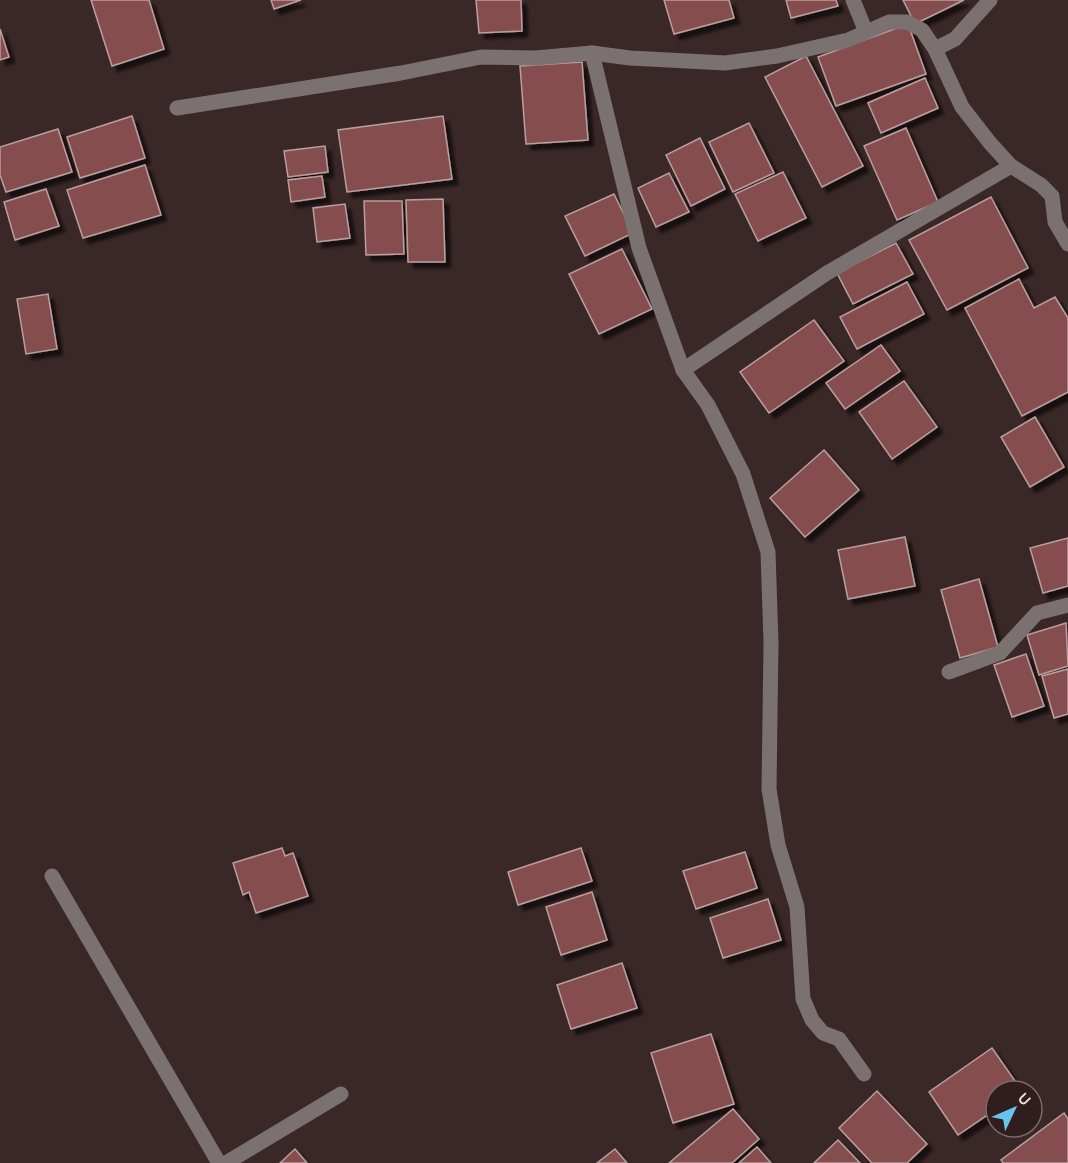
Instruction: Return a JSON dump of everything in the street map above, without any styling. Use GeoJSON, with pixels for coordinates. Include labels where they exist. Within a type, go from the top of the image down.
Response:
{"type":"FeatureCollection","features":[{"type":"Feature","properties":{"kind":"street"},"geometry":{"type":"LineString","coordinates":[[853,0],[866,32]]}},
{"type":"Feature","properties":{"kind":"street"},"geometry":{"type":"LineString","coordinates":[[935,49],[955,39],[990,0]]}},
{"type":"Feature","properties":{"kind":"street"},"geometry":{"type":"LineString","coordinates":[[177,108],[401,73],[481,57],[536,58],[591,53],[630,58],[725,63],[787,54],[848,40],[889,22],[907,22],[922,30],[935,49],[962,107],[1011,166],[1041,185],[1052,196],[1055,222],[1068,244]]}},
{"type":"Feature","properties":{"kind":"street"},"geometry":{"type":"LineString","coordinates":[[591,53],[639,248],[683,370],[708,405],[743,474],[768,552],[771,643],[769,789],[778,845],[797,906],[803,999],[812,1020],[823,1033],[839,1039],[864,1074]]}},
{"type":"Feature","properties":{"kind":"street"},"geometry":{"type":"LineString","coordinates":[[683,370],[827,273],[1011,166]]}},
{"type":"Feature","properties":{"kind":"street"},"geometry":{"type":"LineString","coordinates":[[950,672],[1000,653],[1037,613],[1068,605]]}},
{"type":"Feature","properties":{"kind":"street"},"geometry":{"type":"LineString","coordinates":[[52,876],[219,1163]]}},
{"type":"Feature","properties":{"kind":"street"},"geometry":{"type":"LineString","coordinates":[[226,1163],[341,1094]]}},
{"type":"Feature","properties":{"kind":"building"},"geometry":{"type":"Polygon","coordinates":[[[91,0],[149,0],[164,49],[112,66],[91,0]]]}},
{"type":"Feature","properties":{"kind":"building"},"geometry":{"type":"Polygon","coordinates":[[[271,0],[301,0],[274,9],[271,0]]]}},
{"type":"Feature","properties":{"kind":"building"},"geometry":{"type":"Polygon","coordinates":[[[476,0],[521,0],[522,31],[479,33],[476,0]]]}},
{"type":"Feature","properties":{"kind":"building"},"geometry":{"type":"Polygon","coordinates":[[[664,0],[729,0],[734,18],[674,34],[664,0]]]}},
{"type":"Feature","properties":{"kind":"building"},"geometry":{"type":"Polygon","coordinates":[[[786,0],[836,0],[838,6],[791,18],[786,0]]]}},
{"type":"Feature","properties":{"kind":"building"},"geometry":{"type":"Polygon","coordinates":[[[903,0],[964,0],[915,24],[903,0]]]}},
{"type":"Feature","properties":{"kind":"building"},"geometry":{"type":"Polygon","coordinates":[[[908,24],[926,74],[836,106],[818,57],[908,24]]]}},
{"type":"Feature","properties":{"kind":"building"},"geometry":{"type":"Polygon","coordinates":[[[0,29],[9,57],[0,60],[0,29]]]}},
{"type":"Feature","properties":{"kind":"building"},"geometry":{"type":"Polygon","coordinates":[[[806,56],[863,166],[822,187],[765,77],[806,56]]]}},
{"type":"Feature","properties":{"kind":"building"},"geometry":{"type":"Polygon","coordinates":[[[582,62],[588,140],[526,144],[520,66],[582,62]]]}},
{"type":"Feature","properties":{"kind":"building"},"geometry":{"type":"Polygon","coordinates":[[[925,78],[938,108],[881,133],[868,103],[925,78]]]}},
{"type":"Feature","properties":{"kind":"building"},"geometry":{"type":"Polygon","coordinates":[[[132,116],[145,158],[80,178],[67,137],[132,116]]]}},
{"type":"Feature","properties":{"kind":"building"},"geometry":{"type":"Polygon","coordinates":[[[443,116],[452,179],[347,192],[338,130],[443,116]]]}},
{"type":"Feature","properties":{"kind":"building"},"geometry":{"type":"Polygon","coordinates":[[[749,123],[774,173],[733,192],[709,142],[749,123]]]}},
{"type":"Feature","properties":{"kind":"building"},"geometry":{"type":"Polygon","coordinates":[[[906,128],[938,202],[897,220],[864,146],[906,128]]]}},
{"type":"Feature","properties":{"kind":"building"},"geometry":{"type":"Polygon","coordinates":[[[58,129],[72,172],[6,192],[0,175],[0,147],[58,129]]]}},
{"type":"Feature","properties":{"kind":"building"},"geometry":{"type":"Polygon","coordinates":[[[700,138],[725,189],[691,206],[666,155],[700,138]]]}},
{"type":"Feature","properties":{"kind":"building"},"geometry":{"type":"Polygon","coordinates":[[[325,146],[328,172],[288,177],[284,151],[325,146]]]}},
{"type":"Feature","properties":{"kind":"building"},"geometry":{"type":"Polygon","coordinates":[[[145,165],[161,215],[83,238],[67,190],[145,165]]]}},
{"type":"Feature","properties":{"kind":"building"},"geometry":{"type":"Polygon","coordinates":[[[783,172],[806,218],[758,241],[735,194],[783,172]]]}},
{"type":"Feature","properties":{"kind":"building"},"geometry":{"type":"Polygon","coordinates":[[[669,173],[689,212],[656,227],[638,188],[669,173]]]}},
{"type":"Feature","properties":{"kind":"building"},"geometry":{"type":"Polygon","coordinates":[[[322,176],[325,197],[291,202],[288,180],[322,176]]]}},
{"type":"Feature","properties":{"kind":"building"},"geometry":{"type":"Polygon","coordinates":[[[46,189],[59,226],[15,240],[4,202],[46,189]]]}},
{"type":"Feature","properties":{"kind":"building"},"geometry":{"type":"Polygon","coordinates":[[[614,194],[633,233],[585,256],[565,216],[614,194]]]}},
{"type":"Feature","properties":{"kind":"building"},"geometry":{"type":"Polygon","coordinates":[[[991,197],[1028,268],[947,310],[909,240],[991,197]]]}},
{"type":"Feature","properties":{"kind":"building"},"geometry":{"type":"Polygon","coordinates":[[[443,199],[445,262],[408,262],[406,200],[443,199]]]}},
{"type":"Feature","properties":{"kind":"building"},"geometry":{"type":"Polygon","coordinates":[[[364,201],[402,201],[404,254],[366,255],[364,201]]]}},
{"type":"Feature","properties":{"kind":"building"},"geometry":{"type":"Polygon","coordinates":[[[345,204],[350,238],[317,242],[313,208],[345,204]]]}},
{"type":"Feature","properties":{"kind":"building"},"geometry":{"type":"Polygon","coordinates":[[[896,243],[913,274],[853,304],[837,273],[896,243]]]}},
{"type":"Feature","properties":{"kind":"building"},"geometry":{"type":"Polygon","coordinates":[[[622,249],[652,309],[599,334],[569,274],[622,249]]]}},
{"type":"Feature","properties":{"kind":"building"},"geometry":{"type":"Polygon","coordinates":[[[1019,279],[1034,308],[1055,297],[1068,318],[1068,392],[1022,416],[965,308],[1019,279]]]}},
{"type":"Feature","properties":{"kind":"building"},"geometry":{"type":"Polygon","coordinates":[[[907,282],[924,314],[857,349],[840,317],[907,282]]]}},
{"type":"Feature","properties":{"kind":"building"},"geometry":{"type":"Polygon","coordinates":[[[48,294],[57,349],[26,354],[17,299],[48,294]]]}},
{"type":"Feature","properties":{"kind":"building"},"geometry":{"type":"Polygon","coordinates":[[[814,320],[844,361],[769,413],[740,372],[814,320]]]}},
{"type":"Feature","properties":{"kind":"building"},"geometry":{"type":"Polygon","coordinates":[[[881,345],[900,371],[845,409],[826,383],[881,345]]]}},
{"type":"Feature","properties":{"kind":"building"},"geometry":{"type":"Polygon","coordinates":[[[904,381],[937,427],[892,459],[859,412],[904,381]]]}},
{"type":"Feature","properties":{"kind":"building"},"geometry":{"type":"Polygon","coordinates":[[[1035,417],[1064,467],[1030,487],[1001,437],[1035,417]]]}},
{"type":"Feature","properties":{"kind":"building"},"geometry":{"type":"Polygon","coordinates":[[[824,450],[859,490],[805,537],[770,498],[824,450]]]}},
{"type":"Feature","properties":{"kind":"building"},"geometry":{"type":"Polygon","coordinates":[[[905,537],[915,586],[848,599],[838,550],[905,537]]]}},
{"type":"Feature","properties":{"kind":"building"},"geometry":{"type":"Polygon","coordinates":[[[1068,538],[1068,586],[1043,593],[1030,548],[1068,538]]]}},
{"type":"Feature","properties":{"kind":"building"},"geometry":{"type":"Polygon","coordinates":[[[979,579],[998,647],[960,658],[941,590],[979,579]]]}},
{"type":"Feature","properties":{"kind":"building"},"geometry":{"type":"Polygon","coordinates":[[[1066,623],[1068,666],[1039,675],[1027,635],[1066,623]]]}},
{"type":"Feature","properties":{"kind":"building"},"geometry":{"type":"Polygon","coordinates":[[[1026,654],[1044,706],[1012,717],[994,665],[1026,654]]]}},
{"type":"Feature","properties":{"kind":"building"},"geometry":{"type":"Polygon","coordinates":[[[1068,669],[1068,714],[1054,718],[1042,676],[1068,669]]]}},
{"type":"Feature","properties":{"kind":"building"},"geometry":{"type":"Polygon","coordinates":[[[282,848],[285,856],[293,853],[308,896],[256,913],[249,892],[243,895],[233,863],[282,848]]]}},
{"type":"Feature","properties":{"kind":"building"},"geometry":{"type":"Polygon","coordinates":[[[581,848],[592,881],[518,905],[508,872],[581,848]]]}},
{"type":"Feature","properties":{"kind":"building"},"geometry":{"type":"Polygon","coordinates":[[[745,852],[757,888],[696,909],[683,871],[745,852]]]}},
{"type":"Feature","properties":{"kind":"building"},"geometry":{"type":"Polygon","coordinates":[[[592,892],[607,940],[561,955],[546,907],[592,892]]]}},
{"type":"Feature","properties":{"kind":"building"},"geometry":{"type":"Polygon","coordinates":[[[768,899],[781,940],[723,958],[710,918],[768,899]]]}},
{"type":"Feature","properties":{"kind":"building"},"geometry":{"type":"Polygon","coordinates":[[[622,963],[637,1008],[571,1029],[557,985],[622,963]]]}},
{"type":"Feature","properties":{"kind":"building"},"geometry":{"type":"Polygon","coordinates":[[[711,1034],[734,1104],[673,1123],[651,1053],[711,1034]]]}},
{"type":"Feature","properties":{"kind":"building"},"geometry":{"type":"Polygon","coordinates":[[[992,1048],[1014,1079],[984,1079],[984,1117],[958,1135],[929,1092],[992,1048]]]}},
{"type":"Feature","properties":{"kind":"building"},"geometry":{"type":"Polygon","coordinates":[[[877,1091],[927,1144],[907,1163],[872,1163],[839,1128],[877,1091]]]}},
{"type":"Feature","properties":{"kind":"building"},"geometry":{"type":"Polygon","coordinates":[[[733,1109],[759,1139],[732,1163],[669,1163],[733,1109]]]}},
{"type":"Feature","properties":{"kind":"building"},"geometry":{"type":"Polygon","coordinates":[[[1064,1113],[1068,1119],[1068,1163],[1003,1163],[1001,1160],[1029,1139],[1044,1139],[1044,1128],[1064,1113]]]}},
{"type":"Feature","properties":{"kind":"building"},"geometry":{"type":"Polygon","coordinates":[[[838,1140],[860,1163],[814,1163],[838,1140]]]}},
{"type":"Feature","properties":{"kind":"building"},"geometry":{"type":"Polygon","coordinates":[[[757,1147],[771,1163],[739,1163],[757,1147]]]}},
{"type":"Feature","properties":{"kind":"building"},"geometry":{"type":"Polygon","coordinates":[[[295,1149],[307,1163],[280,1163],[295,1149]]]}},
{"type":"Feature","properties":{"kind":"building"},"geometry":{"type":"Polygon","coordinates":[[[615,1149],[627,1163],[597,1163],[615,1149]]]}}]}
